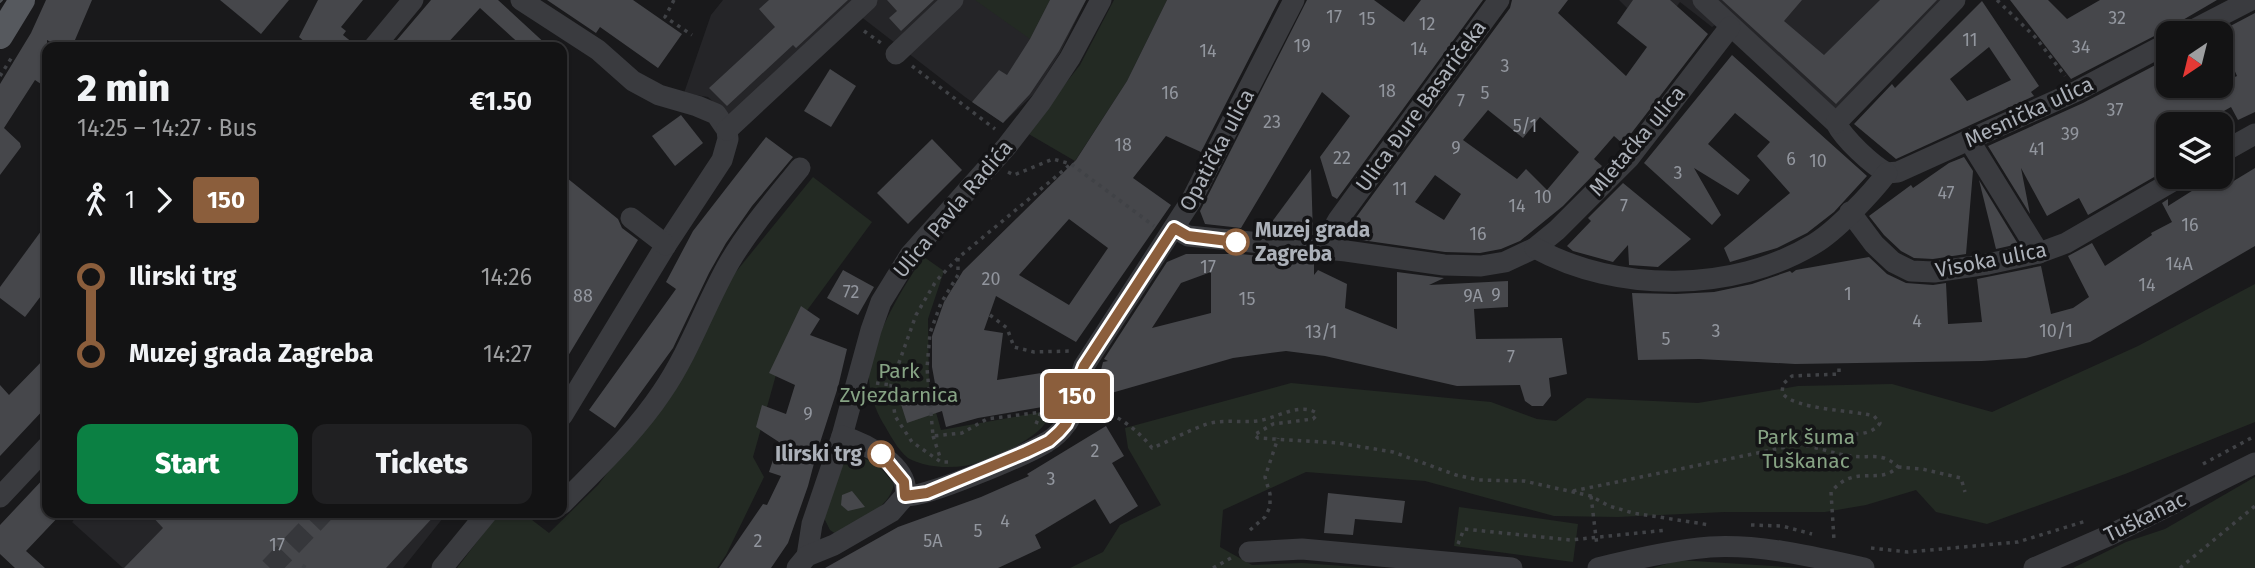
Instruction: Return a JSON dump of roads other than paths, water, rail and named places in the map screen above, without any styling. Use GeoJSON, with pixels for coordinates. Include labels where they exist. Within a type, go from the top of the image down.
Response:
{"type":"FeatureCollection","features":[{"type":"Feature","properties":{"kind":"main road"},"geometry":{"type":"LineString","coordinates":[[6,47],[22,0]]}},
{"type":"Feature","properties":{"kind":"street"},"geometry":{"type":"LineString","coordinates":[[378,42],[412,0]]}},
{"type":"Feature","properties":{"kind":"street"},"geometry":{"type":"LineString","coordinates":[[521,0],[598,50],[633,81],[659,94],[707,109],[716,114],[727,130],[728,139],[722,160],[666,245],[567,408]]}},
{"type":"Feature","properties":{"kind":"street"},"geometry":{"type":"LineString","coordinates":[[727,130],[867,0]]}},
{"type":"Feature","properties":{"kind":"street"},"geometry":{"type":"LineString","coordinates":[[895,54],[953,0]]}},
{"type":"Feature","properties":{"kind":"street","name":"Ulica Pavla Radića"},"geometry":{"type":"LineString","coordinates":[[842,436],[871,330],[890,286],[910,255],[1007,146],[1041,102],[1070,58],[1101,0]]}},
{"type":"Feature","properties":{"kind":"street","name":"Opatička ulica"},"geometry":{"type":"LineString","coordinates":[[905,496],[927,493],[1049,441],[1066,424],[1075,405],[1084,366],[1166,229],[1191,201],[1294,0]]}},
{"type":"Feature","properties":{"kind":"street","name":"Ulica Đure Basaričeka"},"geometry":{"type":"LineString","coordinates":[[1326,250],[1330,234],[1338,220],[1499,0]]}},
{"type":"Feature","properties":{"kind":"street"},"geometry":{"type":"LineString","coordinates":[[1836,123],[1955,0]]}},
{"type":"Feature","properties":{"kind":"street"},"geometry":{"type":"LineString","coordinates":[[2210,21],[2251,0]]}},
{"type":"Feature","properties":{"kind":"street"},"geometry":{"type":"LineString","coordinates":[[1535,248],[1566,262],[1622,279],[1655,282],[1689,280],[1755,268],[1816,243],[1887,173],[1705,1]]}},
{"type":"Feature","properties":{"kind":"street","name":"Mletačka ulica"},"geometry":{"type":"LineString","coordinates":[[1166,229],[1188,236],[1444,265],[1481,266],[1505,262],[1535,248],[1557,230],[1629,158],[1730,27]]}},
{"type":"Feature","properties":{"kind":"street","name":"Mesnička ulica"},"geometry":{"type":"LineString","coordinates":[[1887,173],[1898,172],[2077,91],[2156,49]]}},
{"type":"Feature","properties":{"kind":"street"},"geometry":{"type":"LineString","coordinates":[[2233,146],[2255,134]]}},
{"type":"Feature","properties":{"kind":"street"},"geometry":{"type":"LineString","coordinates":[[1969,140],[2039,253]]}},
{"type":"Feature","properties":{"kind":"street"},"geometry":{"type":"LineString","coordinates":[[567,499],[640,423],[662,393],[684,358],[730,261],[749,231],[800,169]]}},
{"type":"Feature","properties":{"kind":"street","name":"Visoka ulica"},"geometry":{"type":"LineString","coordinates":[[1850,212],[1884,254],[1911,271],[1934,272],[2039,253],[2066,243],[2159,189]]}},
{"type":"Feature","properties":{"kind":"street"},"geometry":{"type":"LineString","coordinates":[[631,218],[666,245]]}},
{"type":"Feature","properties":{"kind":"street"},"geometry":{"type":"LineString","coordinates":[[842,436],[868,445],[887,460],[904,482],[905,496],[891,512],[802,562],[842,436]]}},
{"type":"Feature","properties":{"kind":"street"},"geometry":{"type":"LineString","coordinates":[[0,497],[42,452]]}},
{"type":"Feature","properties":{"kind":"street","name":"Tuškanac"},"geometry":{"type":"LineString","coordinates":[[2034,568],[2110,535],[2255,463]]}},
{"type":"Feature","properties":{"kind":"street"},"geometry":{"type":"LineString","coordinates":[[442,568],[483,518]]}},
{"type":"Feature","properties":{"kind":"street"},"geometry":{"type":"LineString","coordinates":[[1249,542],[1512,568]]}},
{"type":"Feature","properties":{"kind":"street"},"geometry":{"type":"LineString","coordinates":[[1600,568],[1680,551],[1739,547],[1864,557]]}},
{"type":"Feature","properties":{"kind":"tunnel"},"geometry":{"type":"LineString","coordinates":[[270,568],[318,518]]}},
{"type":"Feature","properties":{"kind":"place","name":"Muzej grada Zagreba"},"geometry":{"type":"Point","coordinates":[1236,242]}},
{"type":"Feature","properties":{"kind":"place","name":"Ilirski trg"},"geometry":{"type":"Point","coordinates":[881,454]}},
{"type":"Feature","properties":{"kind":"park label","name":"Park Zvjezdarnica"},"geometry":{"type":"Point","coordinates":[899,383]}},
{"type":"Feature","properties":{"kind":"park label","name":"Park šuma Tuškanac"},"geometry":{"type":"Point","coordinates":[1806,449]}}]}
